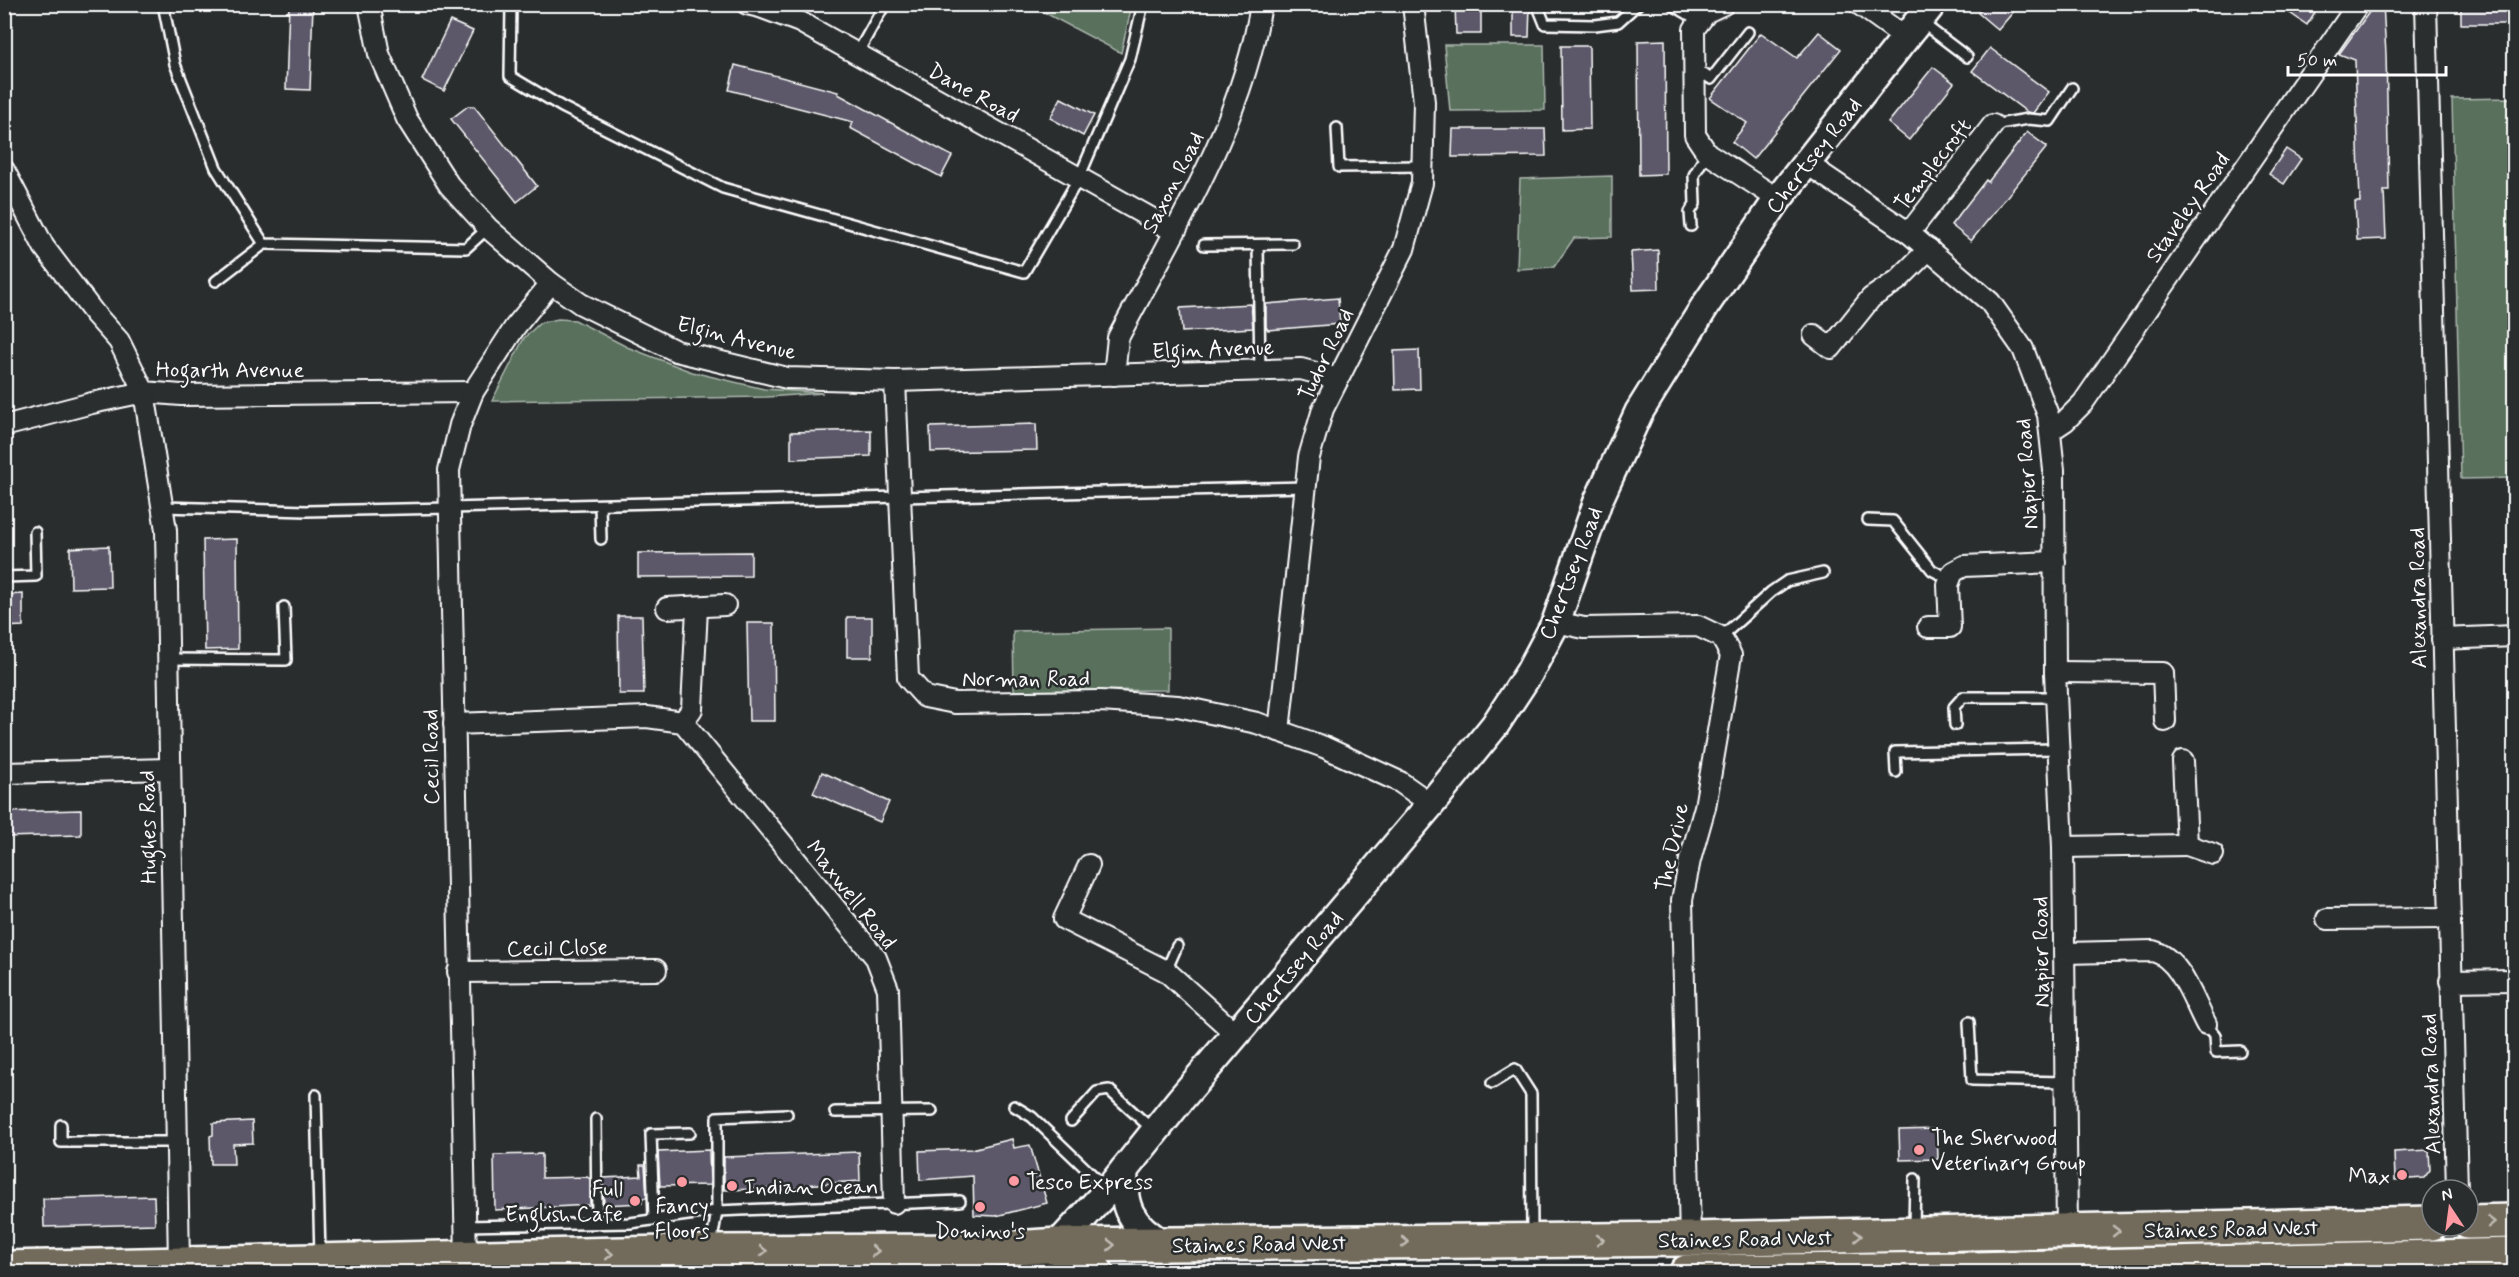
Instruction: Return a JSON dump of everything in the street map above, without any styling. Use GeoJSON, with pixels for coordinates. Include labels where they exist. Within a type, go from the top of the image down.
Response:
{"type":"FeatureCollection","features":[{"type":"Feature","properties":{"kind":"highway"},"geometry":{"type":"LineString","coordinates":[[2480,1222],[2514,1221]]}},
{"type":"Feature","properties":{"kind":"highway","name":"Staines Road West"},"geometry":{"type":"LineString","coordinates":[[4,1268],[320,1261],[466,1242],[710,1251],[967,1251],[1059,1245],[1690,1239],[2420,1223]]}},
{"type":"Feature","properties":{"kind":"highway"},"geometry":{"type":"LineString","coordinates":[[1059,1245],[1069,1261],[1096,1272]]}},
{"type":"Feature","properties":{"kind":"highway"},"geometry":{"type":"LineString","coordinates":[[967,1251],[1005,1272]]}},
{"type":"Feature","properties":{"kind":"highway"},"geometry":{"type":"LineString","coordinates":[[1687,1272],[1974,1269],[2514,1255]]}},
{"type":"Feature","properties":{"kind":"street","name":"Elgin Avenue"},"geometry":{"type":"LineString","coordinates":[[369,4],[380,54],[407,119],[448,184],[488,228],[551,284],[580,304],[676,351],[787,378],[895,381],[1301,369],[1338,379]]}},
{"type":"Feature","properties":{"kind":"street","name":"Dane Road"},"geometry":{"type":"LineString","coordinates":[[747,4],[800,22],[1174,231]]}},
{"type":"Feature","properties":{"kind":"street","name":"Saxon Road"},"geometry":{"type":"LineString","coordinates":[[1114,375],[1118,338],[1226,128],[1258,28],[1261,4]]}},
{"type":"Feature","properties":{"kind":"street","name":"Tudor Road"},"geometry":{"type":"LineString","coordinates":[[1279,731],[1309,457],[1323,409],[1404,249],[1422,183],[1424,102],[1413,4]]}},
{"type":"Feature","properties":{"kind":"street"},"geometry":{"type":"LineString","coordinates":[[1724,4],[1707,12],[1694,29],[1695,135],[1707,153],[1778,199]]}},
{"type":"Feature","properties":{"kind":"street"},"geometry":{"type":"LineString","coordinates":[[1859,4],[1919,21]]}},
{"type":"Feature","properties":{"kind":"street","name":"Staveley Road"},"geometry":{"type":"LineString","coordinates":[[2050,431],[2065,422],[2083,403],[2358,4]]}},
{"type":"Feature","properties":{"kind":"street","name":"Alexandra Road"},"geometry":{"type":"LineString","coordinates":[[2426,4],[2457,1178]]}},
{"type":"Feature","properties":{"kind":"street","name":"Chertsey Road"},"geometry":{"type":"LineString","coordinates":[[1033,1272],[1116,1180],[1495,725],[1529,673],[1556,622],[1598,501],[1639,412],[1705,306],[1778,199],[1919,21]]}},
{"type":"Feature","properties":{"kind":"street","name":"Templecroft"},"geometry":{"type":"LineString","coordinates":[[1909,233],[1993,125]]}},
{"type":"Feature","properties":{"kind":"street","name":"Napier Road"},"geometry":{"type":"LineString","coordinates":[[1806,163],[1909,233],[1990,302],[2023,349],[2048,415],[2054,470],[2055,672],[2063,847],[2067,1232]]}},
{"type":"Feature","properties":{"kind":"street","name":"Hogarth Avenue"},"geometry":{"type":"LineString","coordinates":[[4,170],[44,247],[94,313],[119,341],[144,392],[181,395],[473,392]]}},
{"type":"Feature","properties":{"kind":"street"},"geometry":{"type":"LineString","coordinates":[[1814,335],[1831,348],[1871,297],[1898,280],[1929,249]]}},
{"type":"Feature","properties":{"kind":"street","name":"Cecil Road"},"geometry":{"type":"LineString","coordinates":[[466,1242],[458,972],[449,470],[460,425],[473,392],[515,327],[551,284]]}},
{"type":"Feature","properties":{"kind":"street","name":"Norman Road"},"geometry":{"type":"LineString","coordinates":[[895,381],[908,678],[925,698],[955,703],[1100,701],[1178,706],[1257,723],[1324,747],[1400,782],[1431,804]]}},
{"type":"Feature","properties":{"kind":"street"},"geometry":{"type":"LineString","coordinates":[[4,426],[144,392]]}},
{"type":"Feature","properties":{"kind":"street","name":"Hughes Road"},"geometry":{"type":"LineString","coordinates":[[144,392],[166,530],[179,1263]]}},
{"type":"Feature","properties":{"kind":"street"},"geometry":{"type":"LineString","coordinates":[[1928,627],[1950,627],[1949,579],[1953,572],[1964,566],[2055,562]]}},
{"type":"Feature","properties":{"kind":"street"},"geometry":{"type":"LineString","coordinates":[[667,608],[725,605]]}},
{"type":"Feature","properties":{"kind":"street"},"geometry":{"type":"LineString","coordinates":[[454,724],[647,717],[682,722],[692,709],[697,608]]}},
{"type":"Feature","properties":{"kind":"street"},"geometry":{"type":"LineString","coordinates":[[1556,622],[1584,628],[1698,627],[1721,637]]}},
{"type":"Feature","properties":{"kind":"street"},"geometry":{"type":"LineString","coordinates":[[2442,639],[2514,636]]}},
{"type":"Feature","properties":{"kind":"street","name":"The Drive"},"geometry":{"type":"LineString","coordinates":[[1690,1239],[1682,900],[1690,860],[1705,807],[1731,655],[1721,637]]}},
{"type":"Feature","properties":{"kind":"street"},"geometry":{"type":"LineString","coordinates":[[2055,672],[2163,673],[2165,721]]}},
{"type":"Feature","properties":{"kind":"street","name":"Maxwell Road"},"geometry":{"type":"LineString","coordinates":[[682,722],[876,958],[888,989],[894,1203]]}},
{"type":"Feature","properties":{"kind":"street"},"geometry":{"type":"LineString","coordinates":[[2183,761],[2187,845]]}},
{"type":"Feature","properties":{"kind":"street"},"geometry":{"type":"LineString","coordinates":[[4,773],[170,770]]}},
{"type":"Feature","properties":{"kind":"street"},"geometry":{"type":"LineString","coordinates":[[2063,847],[2187,845],[2213,855]]}},
{"type":"Feature","properties":{"kind":"street"},"geometry":{"type":"LineString","coordinates":[[1089,865],[1064,919],[1166,971],[1236,1034]]}},
{"type":"Feature","properties":{"kind":"street"},"geometry":{"type":"LineString","coordinates":[[2327,919],[2449,918]]}},
{"type":"Feature","properties":{"kind":"street"},"geometry":{"type":"LineString","coordinates":[[2065,953],[2153,951],[2164,954],[2185,980],[2189,994],[2206,1024]]}},
{"type":"Feature","properties":{"kind":"street","name":"Cecil Close"},"geometry":{"type":"LineString","coordinates":[[458,972],[656,970]]}},
{"type":"Feature","properties":{"kind":"street"},"geometry":{"type":"LineString","coordinates":[[2450,981],[2514,980]]}},
{"type":"Feature","properties":{"kind":"street"},"geometry":{"type":"LineString","coordinates":[[1116,1180],[1125,1204],[1140,1229],[1163,1244]]}},
{"type":"Feature","properties":{"kind":"lane"},"geometry":{"type":"LineString","coordinates":[[163,4],[175,64],[216,168],[264,244]]}},
{"type":"Feature","properties":{"kind":"lane"},"geometry":{"type":"LineString","coordinates":[[511,4],[510,76],[562,108],[723,188],[1024,272],[1079,178],[1130,59],[1143,4]]}},
{"type":"Feature","properties":{"kind":"lane"},"geometry":{"type":"LineString","coordinates":[[857,54],[885,4]]}},
{"type":"Feature","properties":{"kind":"lane"},"geometry":{"type":"LineString","coordinates":[[1537,4],[1545,24],[1595,25],[1618,22],[1638,4]]}},
{"type":"Feature","properties":{"kind":"lane"},"geometry":{"type":"LineString","coordinates":[[1671,4],[1700,21]]}},
{"type":"Feature","properties":{"kind":"lane"},"geometry":{"type":"LineString","coordinates":[[1919,21],[1967,57]]}},
{"type":"Feature","properties":{"kind":"lane"},"geometry":{"type":"LineString","coordinates":[[1694,68],[1711,80],[1748,32]]}},
{"type":"Feature","properties":{"kind":"lane"},"geometry":{"type":"LineString","coordinates":[[1993,125],[2028,119],[2050,121],[2072,88]]}},
{"type":"Feature","properties":{"kind":"lane"},"geometry":{"type":"LineString","coordinates":[[1337,128],[1339,167],[1422,166]]}},
{"type":"Feature","properties":{"kind":"lane"},"geometry":{"type":"LineString","coordinates":[[1691,226],[1690,212],[1695,204],[1694,176],[1707,153]]}},
{"type":"Feature","properties":{"kind":"lane"},"geometry":{"type":"LineString","coordinates":[[216,281],[264,244],[466,248],[488,228]]}},
{"type":"Feature","properties":{"kind":"lane"},"geometry":{"type":"LineString","coordinates":[[1204,245],[1293,244]]}},
{"type":"Feature","properties":{"kind":"lane"},"geometry":{"type":"LineString","coordinates":[[1258,246],[1260,371]]}},
{"type":"Feature","properties":{"kind":"lane"},"geometry":{"type":"LineString","coordinates":[[162,507],[306,511],[1306,487]]}},
{"type":"Feature","properties":{"kind":"lane"},"geometry":{"type":"LineString","coordinates":[[600,505],[601,539]]}},
{"type":"Feature","properties":{"kind":"lane"},"geometry":{"type":"LineString","coordinates":[[1868,520],[1893,520],[1932,570],[1949,579]]}},
{"type":"Feature","properties":{"kind":"lane"},"geometry":{"type":"LineString","coordinates":[[4,577],[36,576],[35,532]]}},
{"type":"Feature","properties":{"kind":"lane"},"geometry":{"type":"LineString","coordinates":[[1721,637],[1771,592],[1787,581],[1823,573]]}},
{"type":"Feature","properties":{"kind":"lane"},"geometry":{"type":"LineString","coordinates":[[168,659],[286,660],[284,607]]}},
{"type":"Feature","properties":{"kind":"lane"},"geometry":{"type":"LineString","coordinates":[[1955,726],[1954,707],[1963,697],[2056,697]]}},
{"type":"Feature","properties":{"kind":"lane"},"geometry":{"type":"LineString","coordinates":[[1896,772],[1896,752],[2057,749]]}},
{"type":"Feature","properties":{"kind":"lane"},"geometry":{"type":"LineString","coordinates":[[1166,971],[1177,946]]}},
{"type":"Feature","properties":{"kind":"lane"},"geometry":{"type":"LineString","coordinates":[[1969,1022],[1972,1080],[2066,1082]]}},
{"type":"Feature","properties":{"kind":"lane"},"geometry":{"type":"LineString","coordinates":[[2206,1024],[2215,1035],[2216,1052],[2240,1052]]}},
{"type":"Feature","properties":{"kind":"lane"},"geometry":{"type":"LineString","coordinates":[[1492,1083],[1515,1070],[1531,1094],[1532,1240]]}},
{"type":"Feature","properties":{"kind":"lane"},"geometry":{"type":"LineString","coordinates":[[1071,1120],[1097,1092],[1108,1090],[1155,1131]]}},
{"type":"Feature","properties":{"kind":"lane"},"geometry":{"type":"LineString","coordinates":[[316,1095],[320,1261]]}},
{"type":"Feature","properties":{"kind":"lane"},"geometry":{"type":"LineString","coordinates":[[1014,1106],[1116,1180]]}},
{"type":"Feature","properties":{"kind":"lane"},"geometry":{"type":"LineString","coordinates":[[835,1112],[932,1111]]}},
{"type":"Feature","properties":{"kind":"lane"},"geometry":{"type":"LineString","coordinates":[[710,1251],[717,1210],[717,1117],[787,1114]]}},
{"type":"Feature","properties":{"kind":"lane"},"geometry":{"type":"LineString","coordinates":[[597,1119],[597,1222]]}},
{"type":"Feature","properties":{"kind":"lane"},"geometry":{"type":"LineString","coordinates":[[61,1125],[61,1142],[176,1142]]}},
{"type":"Feature","properties":{"kind":"lane"},"geometry":{"type":"LineString","coordinates":[[654,1218],[651,1134],[690,1133]]}},
{"type":"Feature","properties":{"kind":"lane"},"geometry":{"type":"LineString","coordinates":[[1914,1235],[1915,1179]]}},
{"type":"Feature","properties":{"kind":"lane"},"geometry":{"type":"LineString","coordinates":[[466,1242],[597,1222],[630,1223],[717,1210],[960,1201]]}},
{"type":"Feature","properties":{"kind":"green space"},"geometry":{"type":"Polygon","coordinates":[[[1030,5],[1132,5],[1121,53],[1030,5]]]}},
{"type":"Feature","properties":{"kind":"green space"},"geometry":{"type":"Polygon","coordinates":[[[1444,45],[1544,45],[1545,110],[1450,111],[1444,45]]]}},
{"type":"Feature","properties":{"kind":"green space"},"geometry":{"type":"Polygon","coordinates":[[[2514,98],[2514,478],[2461,479],[2452,99],[2514,98]]]}},
{"type":"Feature","properties":{"kind":"green space"},"geometry":{"type":"Polygon","coordinates":[[[1612,176],[1612,237],[1574,238],[1554,267],[1517,269],[1520,179],[1612,176]]]}},
{"type":"Feature","properties":{"kind":"green space"},"geometry":{"type":"Polygon","coordinates":[[[558,319],[575,320],[627,347],[692,372],[764,389],[823,393],[767,397],[492,401],[524,338],[540,323],[558,319]]]}},
{"type":"Feature","properties":{"kind":"green space"},"geometry":{"type":"Polygon","coordinates":[[[1168,628],[1168,690],[1014,691],[1013,631],[1168,628]]]}},
{"type":"Feature","properties":{"kind":"building"},"geometry":{"type":"Polygon","coordinates":[[[289,4],[313,4],[310,90],[286,89],[289,4]]]}},
{"type":"Feature","properties":{"kind":"building"},"geometry":{"type":"Polygon","coordinates":[[[1455,4],[1481,4],[1481,34],[1456,34],[1455,4]]]}},
{"type":"Feature","properties":{"kind":"building"},"geometry":{"type":"Polygon","coordinates":[[[1513,4],[1530,4],[1529,37],[1513,37],[1513,4]]]}},
{"type":"Feature","properties":{"kind":"building"},"geometry":{"type":"Polygon","coordinates":[[[1986,4],[2020,4],[1998,30],[1978,13],[1986,4]]]}},
{"type":"Feature","properties":{"kind":"building"},"geometry":{"type":"Polygon","coordinates":[[[2277,4],[2320,4],[2307,25],[2277,4]]]}},
{"type":"Feature","properties":{"kind":"building"},"geometry":{"type":"Polygon","coordinates":[[[2375,4],[2383,4],[2386,54],[2389,191],[2384,191],[2386,239],[2357,240],[2355,202],[2360,202],[2355,60],[2339,54],[2375,4]]]}},
{"type":"Feature","properties":{"kind":"building"},"geometry":{"type":"Polygon","coordinates":[[[2461,4],[2511,4],[2511,24],[2461,24],[2461,4]]]}},
{"type":"Feature","properties":{"kind":"building"},"geometry":{"type":"Polygon","coordinates":[[[450,21],[473,31],[444,91],[422,80],[450,21]]]}},
{"type":"Feature","properties":{"kind":"building"},"geometry":{"type":"Polygon","coordinates":[[[1819,32],[1841,49],[1753,159],[1732,142],[1747,123],[1710,98],[1761,33],[1797,58],[1819,32]]]}},
{"type":"Feature","properties":{"kind":"building"},"geometry":{"type":"Polygon","coordinates":[[[1665,40],[1666,174],[1639,175],[1638,41],[1665,40]]]}},
{"type":"Feature","properties":{"kind":"building"},"geometry":{"type":"Polygon","coordinates":[[[1561,46],[1589,46],[1590,129],[1562,130],[1561,46]]]}},
{"type":"Feature","properties":{"kind":"building"},"geometry":{"type":"Polygon","coordinates":[[[1990,48],[2049,92],[2033,113],[2027,112],[1972,71],[1990,48]]]}},
{"type":"Feature","properties":{"kind":"building"},"geometry":{"type":"Polygon","coordinates":[[[735,65],[838,92],[952,156],[941,177],[850,128],[853,122],[729,90],[735,65]]]}},
{"type":"Feature","properties":{"kind":"building"},"geometry":{"type":"Polygon","coordinates":[[[1933,67],[1954,83],[1909,140],[1888,123],[1933,67]]]}},
{"type":"Feature","properties":{"kind":"building"},"geometry":{"type":"Polygon","coordinates":[[[1061,98],[1094,115],[1083,136],[1050,118],[1061,98]]]}},
{"type":"Feature","properties":{"kind":"building"},"geometry":{"type":"Polygon","coordinates":[[[468,106],[474,106],[537,186],[517,202],[451,119],[468,106]]]}},
{"type":"Feature","properties":{"kind":"building"},"geometry":{"type":"Polygon","coordinates":[[[1453,129],[1545,129],[1546,156],[1452,157],[1453,129]]]}},
{"type":"Feature","properties":{"kind":"building"},"geometry":{"type":"Polygon","coordinates":[[[2027,132],[2047,147],[1971,241],[1951,225],[2027,132]]]}},
{"type":"Feature","properties":{"kind":"building"},"geometry":{"type":"Polygon","coordinates":[[[2286,149],[2301,159],[2284,184],[2269,174],[2286,149]]]}},
{"type":"Feature","properties":{"kind":"building"},"geometry":{"type":"Polygon","coordinates":[[[1658,250],[1659,289],[1633,290],[1631,252],[1658,250]]]}},
{"type":"Feature","properties":{"kind":"building"},"geometry":{"type":"Polygon","coordinates":[[[1338,298],[1340,324],[1268,330],[1266,327],[1266,304],[1338,298]]]}},
{"type":"Feature","properties":{"kind":"building"},"geometry":{"type":"Polygon","coordinates":[[[1251,304],[1253,328],[1182,332],[1180,308],[1251,304]]]}},
{"type":"Feature","properties":{"kind":"building"},"geometry":{"type":"Polygon","coordinates":[[[1419,350],[1420,389],[1395,390],[1394,351],[1419,350]]]}},
{"type":"Feature","properties":{"kind":"building"},"geometry":{"type":"Polygon","coordinates":[[[1036,424],[1037,450],[931,452],[930,427],[1036,424]]]}},
{"type":"Feature","properties":{"kind":"building"},"geometry":{"type":"Polygon","coordinates":[[[871,430],[871,456],[791,459],[791,432],[871,430]]]}},
{"type":"Feature","properties":{"kind":"building"},"geometry":{"type":"Polygon","coordinates":[[[237,539],[238,649],[205,650],[203,540],[237,539]]]}},
{"type":"Feature","properties":{"kind":"building"},"geometry":{"type":"Polygon","coordinates":[[[109,546],[110,587],[71,588],[70,548],[109,546]]]}},
{"type":"Feature","properties":{"kind":"building"},"geometry":{"type":"Polygon","coordinates":[[[751,552],[751,576],[638,577],[638,553],[751,552]]]}},
{"type":"Feature","properties":{"kind":"building"},"geometry":{"type":"Polygon","coordinates":[[[23,594],[23,626],[4,627],[4,595],[23,594]]]}},
{"type":"Feature","properties":{"kind":"building"},"geometry":{"type":"Polygon","coordinates":[[[618,616],[642,616],[644,694],[619,694],[618,616]]]}},
{"type":"Feature","properties":{"kind":"building"},"geometry":{"type":"Polygon","coordinates":[[[847,617],[872,617],[872,657],[847,657],[847,617]]]}},
{"type":"Feature","properties":{"kind":"building"},"geometry":{"type":"Polygon","coordinates":[[[747,623],[774,623],[775,721],[749,721],[747,623]]]}},
{"type":"Feature","properties":{"kind":"building"},"geometry":{"type":"Polygon","coordinates":[[[822,772],[889,802],[880,822],[813,793],[822,772]]]}},
{"type":"Feature","properties":{"kind":"building"},"geometry":{"type":"Polygon","coordinates":[[[81,810],[81,835],[4,837],[4,812],[81,810]]]}},
{"type":"Feature","properties":{"kind":"building"},"geometry":{"type":"Polygon","coordinates":[[[252,1121],[253,1143],[233,1144],[234,1164],[211,1164],[210,1136],[213,1135],[213,1123],[252,1121]]]}},
{"type":"Feature","properties":{"kind":"building","name":"The Sherwood Veterinary Group"},"geometry":{"type":"Polygon","coordinates":[[[1937,1129],[1938,1159],[1900,1160],[1899,1130],[1937,1129]]]}},
{"type":"Feature","properties":{"kind":"building","name":"Tesco Express"},"geometry":{"type":"Polygon","coordinates":[[[1012,1139],[1014,1148],[1030,1145],[1047,1203],[996,1216],[974,1215],[973,1176],[920,1180],[919,1151],[972,1149],[1012,1139]]]}},
{"type":"Feature","properties":{"kind":"building"},"geometry":{"type":"Polygon","coordinates":[[[709,1150],[710,1185],[660,1186],[658,1152],[709,1150]]]}},
{"type":"Feature","properties":{"kind":"building"},"geometry":{"type":"Polygon","coordinates":[[[2429,1150],[2430,1170],[2424,1178],[2395,1180],[2394,1152],[2429,1150]]]}},
{"type":"Feature","properties":{"kind":"building"},"geometry":{"type":"Polygon","coordinates":[[[859,1152],[860,1181],[804,1185],[805,1188],[724,1190],[724,1157],[859,1152]]]}},
{"type":"Feature","properties":{"kind":"building"},"geometry":{"type":"Polygon","coordinates":[[[542,1154],[542,1178],[587,1177],[590,1179],[590,1205],[495,1210],[494,1155],[542,1154]]]}},
{"type":"Feature","properties":{"kind":"building"},"geometry":{"type":"Polygon","coordinates":[[[640,1165],[645,1165],[647,1198],[642,1198],[642,1203],[604,1205],[603,1178],[641,1176],[640,1165]]]}},
{"type":"Feature","properties":{"kind":"building"},"geometry":{"type":"Polygon","coordinates":[[[154,1196],[155,1224],[44,1227],[43,1199],[154,1196]]]}},
{"type":"Feature","properties":{"kind":"place","name":"The Sherwood Veterinary Group"},"geometry":{"type":"Point","coordinates":[1919,1150]}},
{"type":"Feature","properties":{"kind":"place","name":"Max"},"geometry":{"type":"Point","coordinates":[2402,1175]}},
{"type":"Feature","properties":{"kind":"place","name":"Tesco Express"},"geometry":{"type":"Point","coordinates":[1014,1181]}},
{"type":"Feature","properties":{"kind":"place","name":"Fancy Floors"},"geometry":{"type":"Point","coordinates":[682,1182]}},
{"type":"Feature","properties":{"kind":"place","name":"Indian Ocean"},"geometry":{"type":"Point","coordinates":[732,1186]}},
{"type":"Feature","properties":{"kind":"place","name":"Full English Cafe"},"geometry":{"type":"Point","coordinates":[635,1201]}},
{"type":"Feature","properties":{"kind":"place","name":"Domino's"},"geometry":{"type":"Point","coordinates":[980,1207]}}]}
